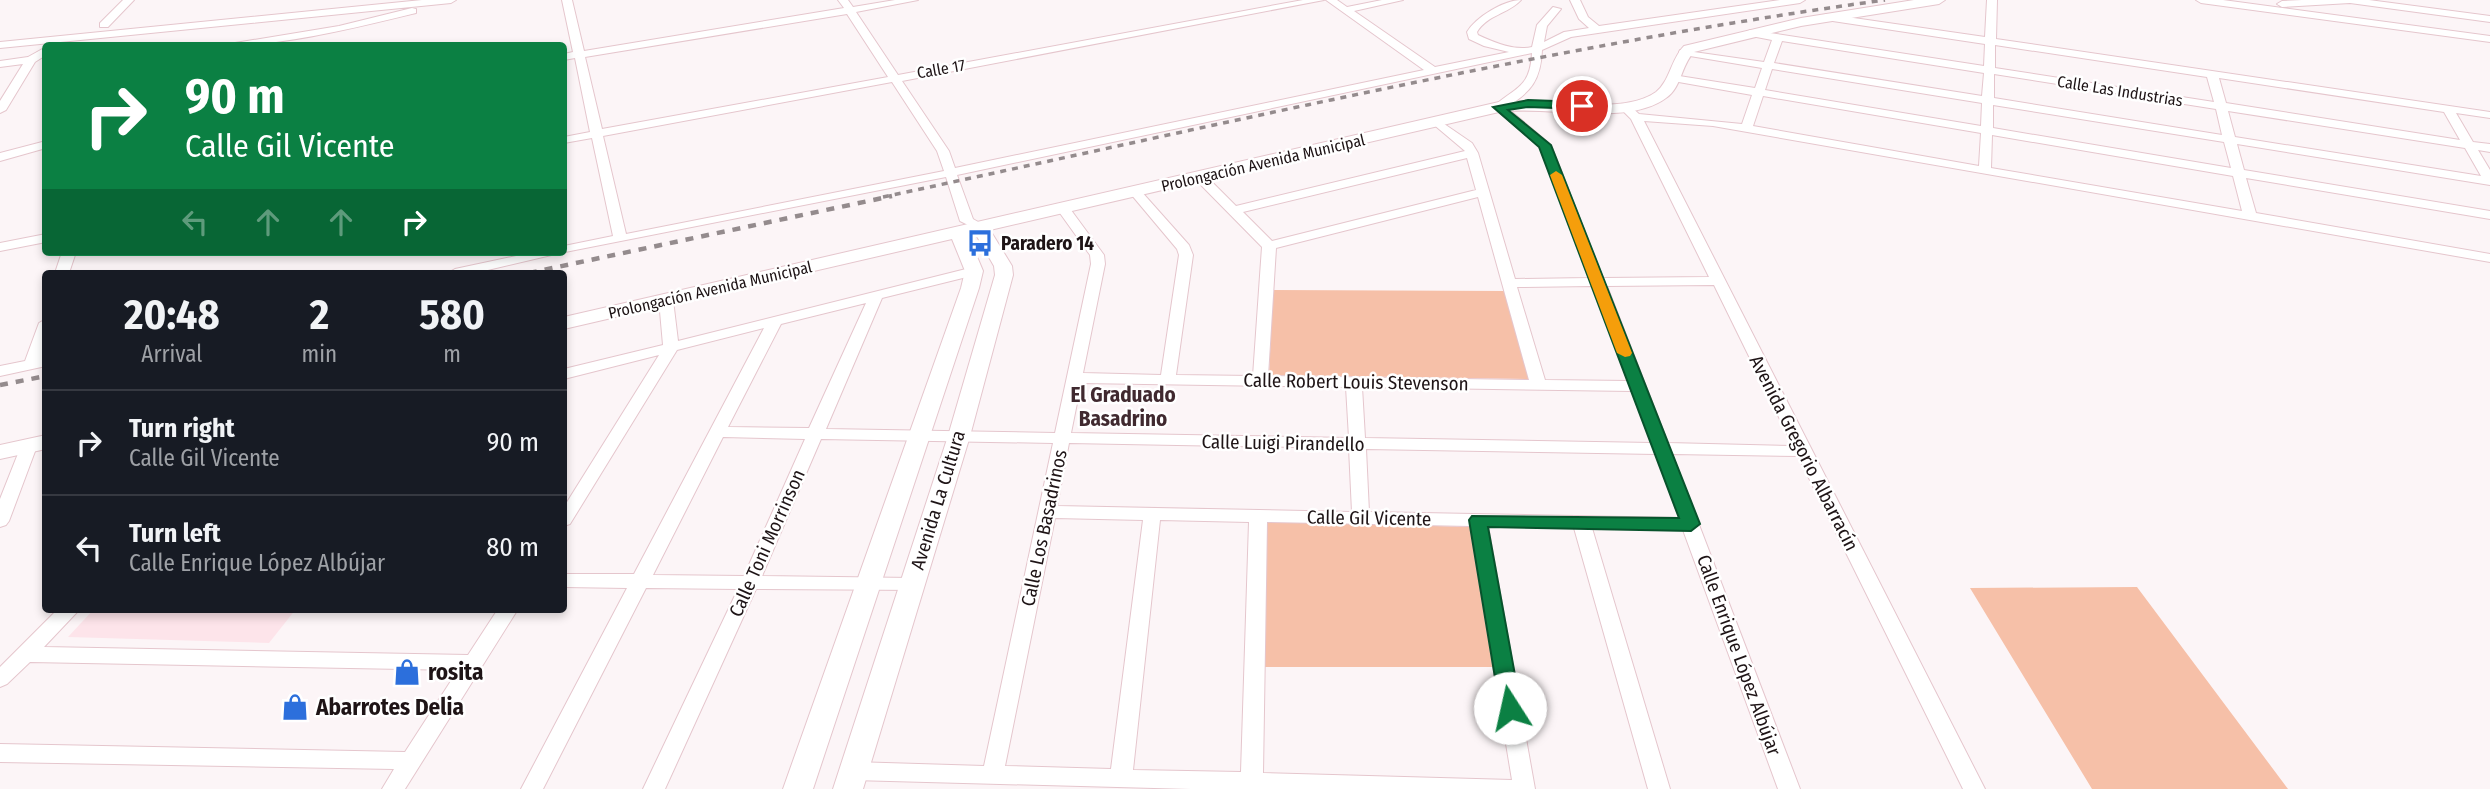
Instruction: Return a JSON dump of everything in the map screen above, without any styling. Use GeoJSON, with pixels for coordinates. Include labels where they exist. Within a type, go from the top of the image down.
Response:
{"type":"FeatureCollection","features":[{"type":"Feature","properties":{"kind":"main road"},"geometry":{"type":"LineString","coordinates":[[1634,109],[1661,96],[1674,78],[1678,61],[1684,52],[1750,33],[1826,17],[1939,0]]}},
{"type":"Feature","properties":{"kind":"main road","name":"Prolongación Avenida Municipal"},"geometry":{"type":"LineString","coordinates":[[567,322],[968,227],[1201,178],[1499,107],[1528,103],[1634,109]]}},
{"type":"Feature","properties":{"kind":"main road","name":"Avenida La Cultura"},"geometry":{"type":"LineString","coordinates":[[798,789],[921,436],[974,271],[968,227]]}},
{"type":"Feature","properties":{"kind":"main road","name":"Avenida La Cultura"},"geometry":{"type":"LineString","coordinates":[[851,780],[959,436],[1004,275],[1003,266],[968,227]]}},
{"type":"Feature","properties":{"kind":"main road"},"geometry":{"type":"LineString","coordinates":[[0,452],[37,444]]}},
{"type":"Feature","properties":{"kind":"street"},"geometry":{"type":"LineString","coordinates":[[104,25],[129,0]]}},
{"type":"Feature","properties":{"kind":"street"},"geometry":{"type":"LineString","coordinates":[[0,35],[374,0]]}},
{"type":"Feature","properties":{"kind":"street"},"geometry":{"type":"LineString","coordinates":[[64,42],[155,29],[452,0]]}},
{"type":"Feature","properties":{"kind":"street"},"geometry":{"type":"LineString","coordinates":[[250,42],[339,29],[452,0]]}},
{"type":"Feature","properties":{"kind":"street"},"geometry":{"type":"LineString","coordinates":[[567,0],[620,238]]}},
{"type":"Feature","properties":{"kind":"street"},"geometry":{"type":"LineString","coordinates":[[567,56],[847,5],[913,0]]}},
{"type":"Feature","properties":{"kind":"street","name":"Calle 17"},"geometry":{"type":"LineString","coordinates":[[567,140],[1319,0]]}},
{"type":"Feature","properties":{"kind":"street"},"geometry":{"type":"LineString","coordinates":[[1331,0],[1433,71]]}},
{"type":"Feature","properties":{"kind":"street"},"geometry":{"type":"LineString","coordinates":[[1345,10],[1398,0]]}},
{"type":"Feature","properties":{"kind":"street"},"geometry":{"type":"LineString","coordinates":[[1516,0],[1511,6],[1477,23],[1473,37],[1500,47],[1532,50]]}},
{"type":"Feature","properties":{"kind":"street"},"geometry":{"type":"LineString","coordinates":[[1575,0],[1584,19],[1595,28]]}},
{"type":"Feature","properties":{"kind":"street"},"geometry":{"type":"LineString","coordinates":[[1499,107],[1532,84],[1536,74],[1532,50],[1542,25],[1560,17],[1595,28],[1673,12],[1800,0]]}},
{"type":"Feature","properties":{"kind":"street"},"geometry":{"type":"LineString","coordinates":[[1985,170],[1992,0]]}},
{"type":"Feature","properties":{"kind":"street"},"geometry":{"type":"LineString","coordinates":[[2201,0],[2490,39]]}},
{"type":"Feature","properties":{"kind":"street"},"geometry":{"type":"LineString","coordinates":[[2241,6],[2357,0]]}},
{"type":"Feature","properties":{"kind":"street"},"geometry":{"type":"LineString","coordinates":[[2347,1],[2490,19]]}},
{"type":"Feature","properties":{"kind":"street","name":"Avenida La Cultura"},"geometry":{"type":"LineString","coordinates":[[847,5],[896,77],[953,172],[968,227]]}},
{"type":"Feature","properties":{"kind":"street"},"geometry":{"type":"LineString","coordinates":[[567,249],[953,172],[1532,50],[1560,17]]}},
{"type":"Feature","properties":{"kind":"street"},"geometry":{"type":"LineString","coordinates":[[1826,17],[2490,115]]}},
{"type":"Feature","properties":{"kind":"street"},"geometry":{"type":"LineString","coordinates":[[147,42],[163,19]]}},
{"type":"Feature","properties":{"kind":"street"},"geometry":{"type":"LineString","coordinates":[[59,42],[86,27]]}},
{"type":"Feature","properties":{"kind":"street","name":"Calle Las Industrias"},"geometry":{"type":"LineString","coordinates":[[1750,33],[2490,148]]}},
{"type":"Feature","properties":{"kind":"street"},"geometry":{"type":"LineString","coordinates":[[1746,129],[1778,37]]}},
{"type":"Feature","properties":{"kind":"street"},"geometry":{"type":"LineString","coordinates":[[0,45],[42,44]]}},
{"type":"Feature","properties":{"kind":"street"},"geometry":{"type":"LineString","coordinates":[[1684,52],[2490,181]]}},
{"type":"Feature","properties":{"kind":"street"},"geometry":{"type":"LineString","coordinates":[[0,110],[5,93],[32,60],[42,53]]}},
{"type":"Feature","properties":{"kind":"street"},"geometry":{"type":"LineString","coordinates":[[0,64],[32,60]]}},
{"type":"Feature","properties":{"kind":"street"},"geometry":{"type":"LineString","coordinates":[[2212,74],[2250,216]]}},
{"type":"Feature","properties":{"kind":"street"},"geometry":{"type":"LineString","coordinates":[[1674,78],[2490,215]]}},
{"type":"Feature","properties":{"kind":"street","name":"Calle Enrique López Albújar"},"geometry":{"type":"LineString","coordinates":[[1499,107],[1545,145],[1691,524],[1789,789]]}},
{"type":"Feature","properties":{"kind":"street"},"geometry":{"type":"LineString","coordinates":[[1634,109],[1671,119],[1746,129],[2490,258]]}},
{"type":"Feature","properties":{"kind":"street","name":"Avenida Gregorio Albarracín"},"geometry":{"type":"LineString","coordinates":[[1634,109],[1717,281],[1974,789]]}},
{"type":"Feature","properties":{"kind":"street"},"geometry":{"type":"LineString","coordinates":[[2448,109],[2490,181]]}},
{"type":"Feature","properties":{"kind":"street"},"geometry":{"type":"LineString","coordinates":[[1437,122],[1468,146],[1472,153],[1538,384]]}},
{"type":"Feature","properties":{"kind":"street"},"geometry":{"type":"LineString","coordinates":[[0,157],[42,145]]}},
{"type":"Feature","properties":{"kind":"street"},"geometry":{"type":"LineString","coordinates":[[1236,210],[1472,153]]}},
{"type":"Feature","properties":{"kind":"street"},"geometry":{"type":"LineString","coordinates":[[1201,178],[1236,210],[1269,246],[1260,380]]}},
{"type":"Feature","properties":{"kind":"street"},"geometry":{"type":"LineString","coordinates":[[1136,192],[1184,248],[1186,255],[1168,379]]}},
{"type":"Feature","properties":{"kind":"street"},"geometry":{"type":"LineString","coordinates":[[1269,246],[1484,192]]}},
{"type":"Feature","properties":{"kind":"street","name":"Calle Los Basadrinos"},"geometry":{"type":"LineString","coordinates":[[993,774],[1098,264],[1097,255],[1063,209]]}},
{"type":"Feature","properties":{"kind":"street"},"geometry":{"type":"LineString","coordinates":[[0,247],[42,239]]}},
{"type":"Feature","properties":{"kind":"street"},"geometry":{"type":"LineString","coordinates":[[469,270],[535,256]]}},
{"type":"Feature","properties":{"kind":"street"},"geometry":{"type":"LineString","coordinates":[[567,373],[974,271]]}},
{"type":"Feature","properties":{"kind":"street"},"geometry":{"type":"LineString","coordinates":[[1510,283],[1717,281]]}},
{"type":"Feature","properties":{"kind":"street","name":"Calle Toni Morrinson"},"geometry":{"type":"LineString","coordinates":[[654,789],[750,583],[876,295]]}},
{"type":"Feature","properties":{"kind":"street"},"geometry":{"type":"LineString","coordinates":[[567,515],[671,347],[666,300]]}},
{"type":"Feature","properties":{"kind":"street"},"geometry":{"type":"LineString","coordinates":[[532,789],[720,432],[775,321]]}},
{"type":"Feature","properties":{"kind":"street"},"geometry":{"type":"LineString","coordinates":[[0,370],[39,362]]}},
{"type":"Feature","properties":{"kind":"street","name":"Calle Robert Louis Stevenson"},"geometry":{"type":"LineString","coordinates":[[1075,377],[1638,386]]}},
{"type":"Feature","properties":{"kind":"street"},"geometry":{"type":"LineString","coordinates":[[1354,382],[1361,518]]}},
{"type":"Feature","properties":{"kind":"street","name":"Calle Luigi Pirandello"},"geometry":{"type":"LineString","coordinates":[[720,432],[1663,451],[1803,451]]}},
{"type":"Feature","properties":{"kind":"street"},"geometry":{"type":"LineString","coordinates":[[0,521],[37,444]]}},
{"type":"Feature","properties":{"kind":"street","name":"Calle Gil Vicente"},"geometry":{"type":"LineString","coordinates":[[1047,512],[1691,524]]}},
{"type":"Feature","properties":{"kind":"street"},"geometry":{"type":"LineString","coordinates":[[1121,778],[1152,514]]}},
{"type":"Feature","properties":{"kind":"street"},"geometry":{"type":"LineString","coordinates":[[1252,781],[1258,516]]}},
{"type":"Feature","properties":{"kind":"street"},"geometry":{"type":"LineString","coordinates":[[851,780],[993,774],[1524,789],[1478,520]]}},
{"type":"Feature","properties":{"kind":"street"},"geometry":{"type":"LineString","coordinates":[[1581,522],[1659,789]]}},
{"type":"Feature","properties":{"kind":"street"},"geometry":{"type":"LineString","coordinates":[[567,580],[912,585]]}},
{"type":"Feature","properties":{"kind":"street"},"geometry":{"type":"LineString","coordinates":[[0,679],[66,613]]}},
{"type":"Feature","properties":{"kind":"street"},"geometry":{"type":"LineString","coordinates":[[393,789],[505,613]]}},
{"type":"Feature","properties":{"kind":"street"},"geometry":{"type":"LineString","coordinates":[[25,653],[474,663]]}},
{"type":"Feature","properties":{"kind":"street"},"geometry":{"type":"LineString","coordinates":[[0,753],[411,761]]}},
{"type":"Feature","properties":{"kind":"shaded area"},"geometry":{"type":"Polygon","coordinates":[[[1273,290],[1505,291],[1529,379],[1269,375],[1273,290]]]}},
{"type":"Feature","properties":{"kind":"shaded area"},"geometry":{"type":"Polygon","coordinates":[[[1265,521],[1471,527],[1494,667],[1264,667],[1265,521]]]}},
{"type":"Feature","properties":{"kind":"shaded area"},"geometry":{"type":"Polygon","coordinates":[[[2137,587],[2288,789],[2092,789],[1970,588],[2137,587]]]}},
{"type":"Feature","properties":{"kind":"shaded area"},"geometry":{"type":"Polygon","coordinates":[[[90,613],[293,613],[269,643],[68,637],[90,613]]]}},
{"type":"Feature","properties":{"kind":"railway"},"geometry":{"type":"LineString","coordinates":[[883,197],[1508,64],[1633,40],[1885,0]]}},
{"type":"Feature","properties":{"kind":"railway"},"geometry":{"type":"LineString","coordinates":[[543,270],[892,196]]}},
{"type":"Feature","properties":{"kind":"railway"},"geometry":{"type":"LineString","coordinates":[[0,385],[42,377]]}},
{"type":"Feature","properties":{"kind":"slow traffic"},"geometry":{"type":"LineString","coordinates":[[1556,175],[1625,353]]}},
{"type":"Feature","properties":{"kind":"place","name":"Paradero 14"},"geometry":{"type":"Point","coordinates":[980,243]}},
{"type":"Feature","properties":{"kind":"place","name":"rosita"},"geometry":{"type":"Point","coordinates":[407,672]}},
{"type":"Feature","properties":{"kind":"place","name":"Abarrotes Delia"},"geometry":{"type":"Point","coordinates":[295,707]}},
{"type":"Feature","properties":{"kind":"district","name":"El Graduado Basadrino"},"geometry":{"type":"Point","coordinates":[1123,407]}},
{"type":"Feature","properties":{"kind":"route"},"geometry":{"type":"LineString","coordinates":[[1510,708],[1478,520],[1691,524],[1545,145],[1499,107],[1528,103],[1582,106]]}}]}
